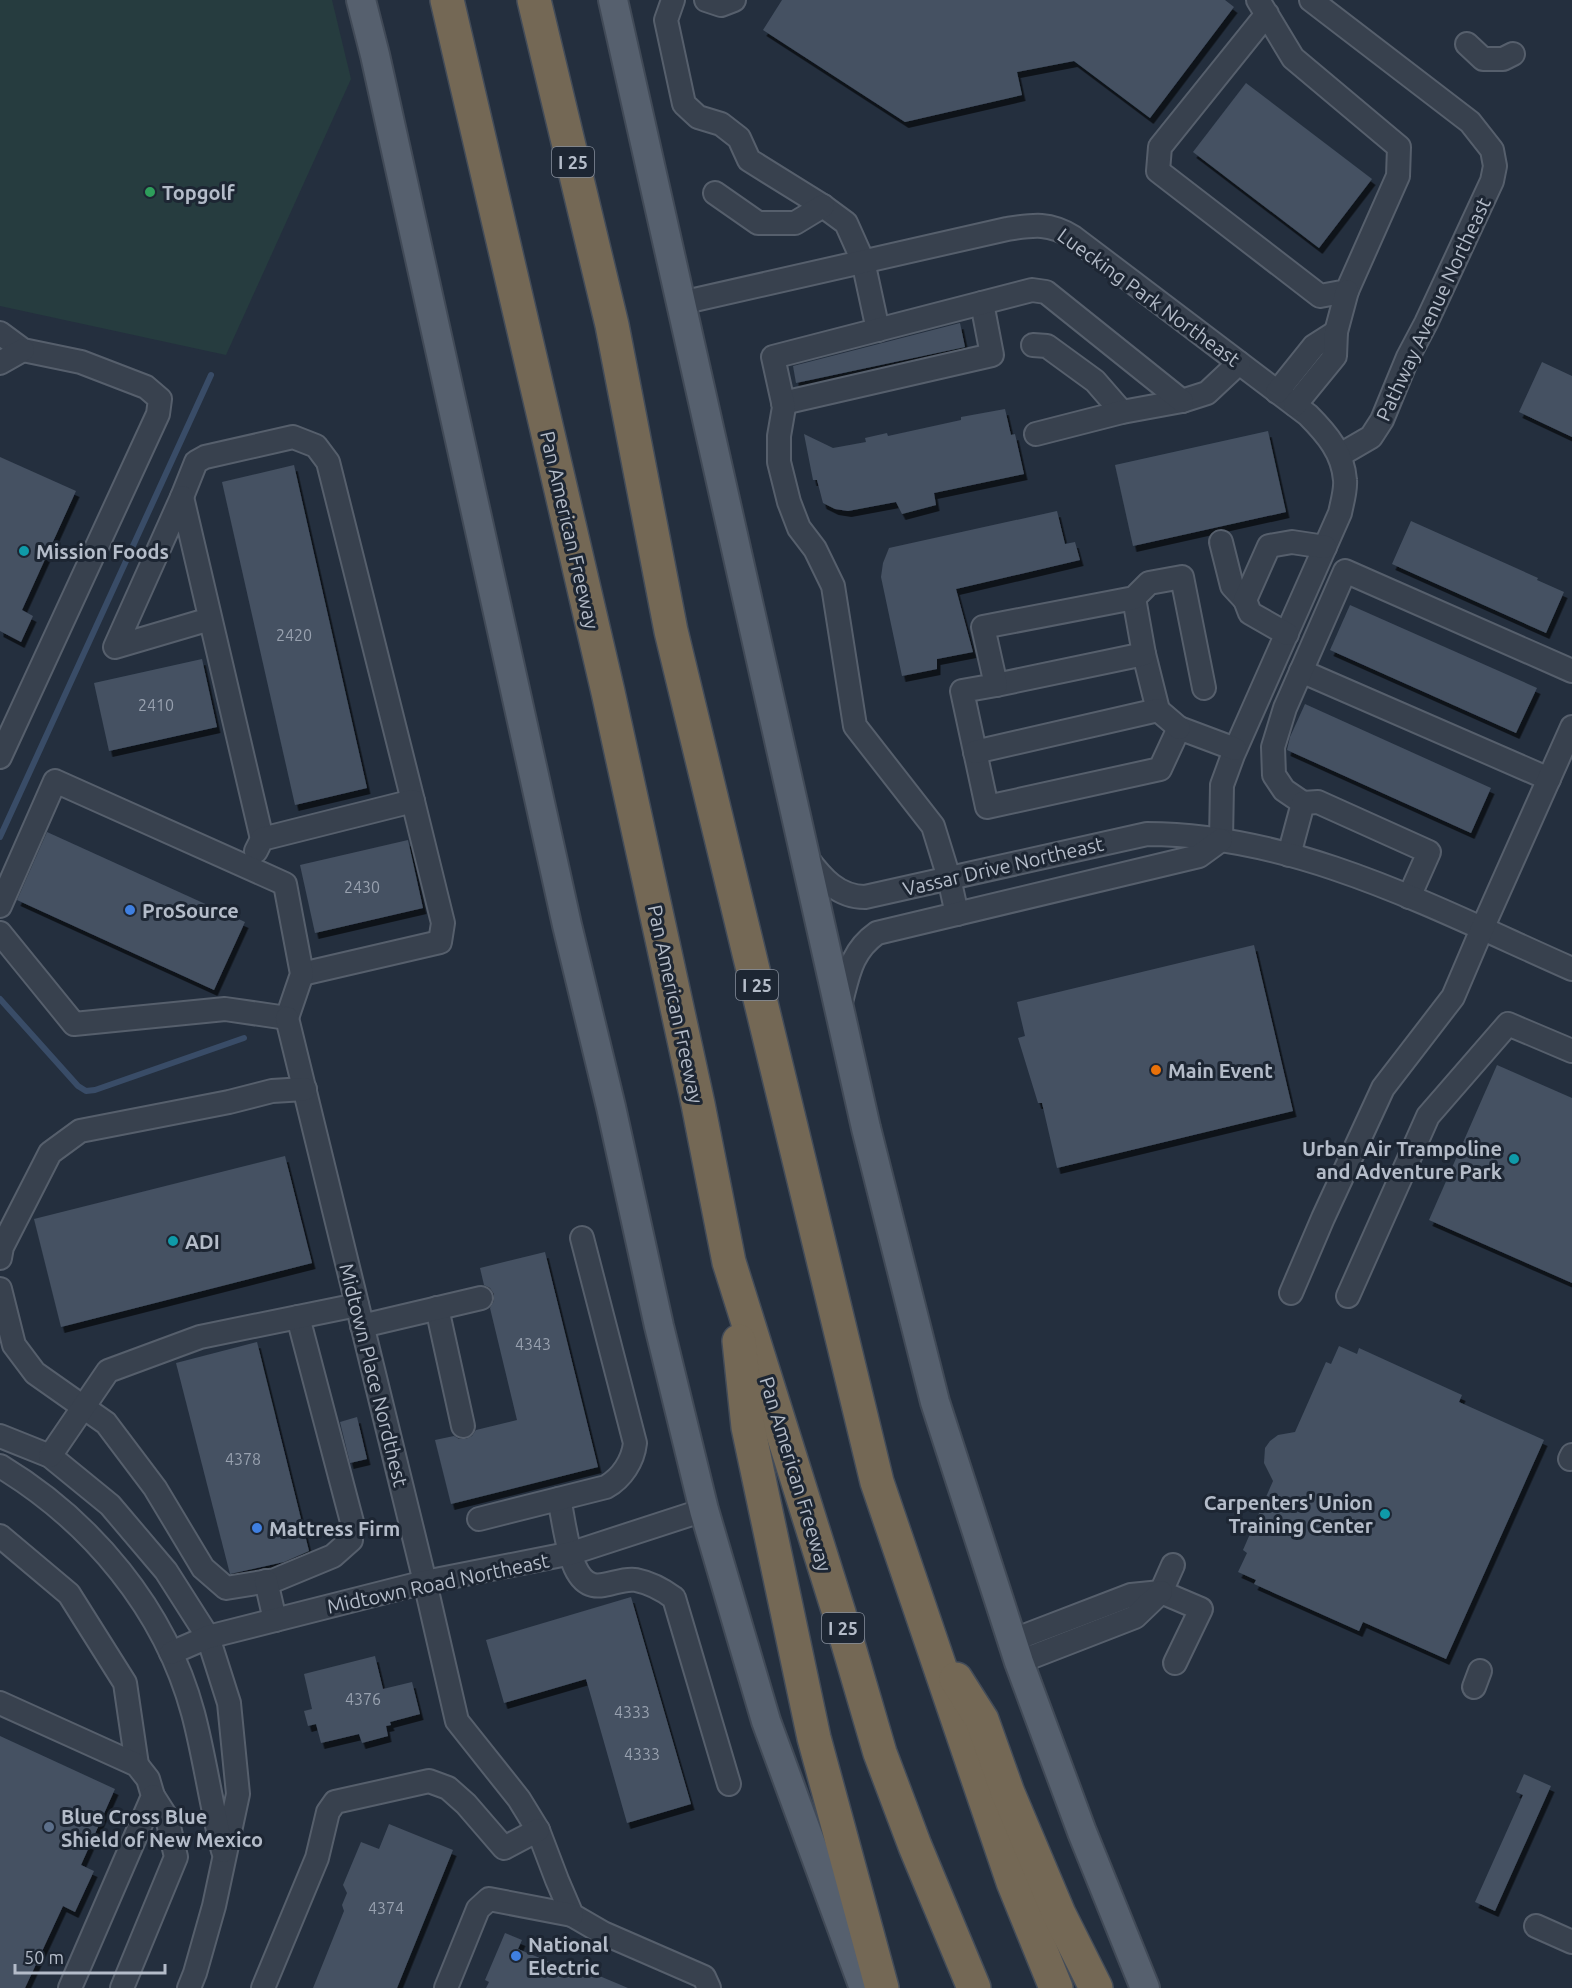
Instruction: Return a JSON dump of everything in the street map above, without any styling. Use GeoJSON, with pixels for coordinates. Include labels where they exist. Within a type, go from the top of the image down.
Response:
{"type":"FeatureCollection","features":[{"type":"Feature","properties":{"kind":"highway","name":"Pan American Freeway"},"geometry":{"type":"LineString","coordinates":[[447,0],[608,692],[698,1104],[729,1262],[839,1613],[880,1753],[915,1846],[974,1988]]}},
{"type":"Feature","properties":{"kind":"highway","name":"I 25"},"geometry":{"type":"LineString","coordinates":[[534,0],[612,325],[671,631],[877,1482],[1013,1882],[1056,1988]]}},
{"type":"Feature","properties":{"kind":"highway"},"geometry":{"type":"LineString","coordinates":[[557,0],[612,325]]}},
{"type":"Feature","properties":{"kind":"highway"},"geometry":{"type":"LineString","coordinates":[[729,1262],[748,1427],[814,1738],[882,1988]]}},
{"type":"Feature","properties":{"kind":"highway"},"geometry":{"type":"LineString","coordinates":[[930,1639],[982,1720],[1008,1793],[1059,1914],[1096,1988]]}},
{"type":"Feature","properties":{"kind":"main road"},"geometry":{"type":"LineString","coordinates":[[362,0],[567,925],[611,1107],[659,1326],[704,1510],[766,1721],[864,1988]]}},
{"type":"Feature","properties":{"kind":"main road"},"geometry":{"type":"LineString","coordinates":[[613,0],[803,852],[889,1224],[935,1402],[1015,1652],[1090,1853],[1145,1988]]}},
{"type":"Feature","properties":{"kind":"street"},"geometry":{"type":"LineString","coordinates":[[673,0],[666,20],[684,104],[698,117],[721,124],[739,138],[749,160],[846,223],[863,261],[878,330]]}},
{"type":"Feature","properties":{"kind":"street"},"geometry":{"type":"LineString","coordinates":[[706,0],[721,5],[734,0]]}},
{"type":"Feature","properties":{"kind":"street","name":"Pathway Avenue Northeast"},"geometry":{"type":"LineString","coordinates":[[1311,0],[1470,122],[1492,150],[1495,166],[1492,181],[1408,357],[1382,420],[1371,437],[1340,455]]}},
{"type":"Feature","properties":{"kind":"street"},"geometry":{"type":"LineString","coordinates":[[1295,405],[1335,356],[1336,332],[1347,291],[1398,176],[1399,147],[1293,58],[1263,7],[1160,147],[1158,171],[1320,296],[1347,291]]}},
{"type":"Feature","properties":{"kind":"street"},"geometry":{"type":"LineString","coordinates":[[1467,44],[1483,59],[1503,59],[1513,54]]}},
{"type":"Feature","properties":{"kind":"street"},"geometry":{"type":"LineString","coordinates":[[715,193],[758,223],[795,223],[823,206]]}},
{"type":"Feature","properties":{"kind":"street","name":"Luecking Park Northeast"},"geometry":{"type":"LineString","coordinates":[[681,303],[1007,229],[1035,224],[1058,228],[1295,405],[1326,433],[1340,455]]}},
{"type":"Feature","properties":{"kind":"street"},"geometry":{"type":"LineString","coordinates":[[957,914],[950,878],[933,826],[855,726],[833,586],[815,549],[800,528],[789,502],[779,462],[783,403],[773,357],[1032,290],[1046,292],[1182,401]]}},
{"type":"Feature","properties":{"kind":"street"},"geometry":{"type":"LineString","coordinates":[[783,403],[992,355],[982,303]]}},
{"type":"Feature","properties":{"kind":"street"},"geometry":{"type":"LineString","coordinates":[[1277,392],[1314,346],[1336,332]]}},
{"type":"Feature","properties":{"kind":"street"},"geometry":{"type":"LineString","coordinates":[[0,333],[23,350],[81,362],[146,387],[159,399],[158,414],[0,757]]}},
{"type":"Feature","properties":{"kind":"street"},"geometry":{"type":"LineString","coordinates":[[1033,350],[1047,346],[1095,381],[1122,412]]}},
{"type":"Feature","properties":{"kind":"street"},"geometry":{"type":"LineString","coordinates":[[0,363],[23,350]]}},
{"type":"Feature","properties":{"kind":"street"},"geometry":{"type":"LineString","coordinates":[[1036,434],[1122,412],[1182,401],[1207,393],[1239,363]]}},
{"type":"Feature","properties":{"kind":"street"},"geometry":{"type":"LineString","coordinates":[[210,619],[115,647],[196,462],[205,457],[293,437],[316,446],[328,462],[443,924],[440,942],[302,974]]}},
{"type":"Feature","properties":{"kind":"street"},"geometry":{"type":"LineString","coordinates":[[1221,840],[1222,785],[1235,749],[1340,513],[1346,482],[1340,455]]}},
{"type":"Feature","properties":{"kind":"street"},"geometry":{"type":"LineString","coordinates":[[182,497],[262,839],[247,867]]}},
{"type":"Feature","properties":{"kind":"street"},"geometry":{"type":"LineString","coordinates":[[1221,542],[1232,586],[1245,600],[1250,613],[1287,634]]}},
{"type":"Feature","properties":{"kind":"street"},"geometry":{"type":"LineString","coordinates":[[1245,600],[1269,546],[1292,542],[1325,547]]}},
{"type":"Feature","properties":{"kind":"street"},"geometry":{"type":"LineString","coordinates":[[1409,897],[1429,852],[1318,802],[1302,803],[1284,790],[1274,775],[1273,747],[1285,708],[1345,571],[1572,671]]}},
{"type":"Feature","properties":{"kind":"street"},"geometry":{"type":"LineString","coordinates":[[996,685],[983,627],[1134,598],[1149,583],[1182,577],[1204,688]]}},
{"type":"Feature","properties":{"kind":"street"},"geometry":{"type":"LineString","coordinates":[[1134,598],[1144,654],[1158,710],[1179,728],[1235,749]]}},
{"type":"Feature","properties":{"kind":"street"},"geometry":{"type":"LineString","coordinates":[[1144,654],[962,691],[987,807],[1160,769],[1179,728]]}},
{"type":"Feature","properties":{"kind":"street"},"geometry":{"type":"LineString","coordinates":[[1301,671],[1549,779]]}},
{"type":"Feature","properties":{"kind":"street"},"geometry":{"type":"LineString","coordinates":[[975,752],[1158,710]]}},
{"type":"Feature","properties":{"kind":"street"},"geometry":{"type":"LineString","coordinates":[[1291,1293],[1383,1088],[1453,997],[1572,727]]}},
{"type":"Feature","properties":{"kind":"street"},"geometry":{"type":"LineString","coordinates":[[0,906],[55,781],[285,884],[302,974],[287,1018],[225,1009],[74,1024],[0,933]]}},
{"type":"Feature","properties":{"kind":"street"},"geometry":{"type":"LineString","coordinates":[[262,839],[413,801]]}},
{"type":"Feature","properties":{"kind":"street"},"geometry":{"type":"LineString","coordinates":[[1289,855],[1302,803]]}},
{"type":"Feature","properties":{"kind":"street","name":"Vassar Drive Northeast"},"geometry":{"type":"LineString","coordinates":[[803,852],[826,881],[854,897],[883,894],[1147,834],[1180,834],[1221,840],[1289,855],[1363,877],[1572,969]]}},
{"type":"Feature","properties":{"kind":"street","name":"Vassar Drive Northeast"},"geometry":{"type":"LineString","coordinates":[[840,1006],[851,965],[857,952],[877,933],[1199,856],[1221,840]]}},
{"type":"Feature","properties":{"kind":"street","name":"Midtown Place Nordthest"},"geometry":{"type":"LineString","coordinates":[[287,1018],[457,1721],[519,1799],[538,1830],[556,1880],[572,1915]]}},
{"type":"Feature","properties":{"kind":"street"},"geometry":{"type":"LineString","coordinates":[[1348,1296],[1428,1116],[1508,1024],[1572,1052]]}},
{"type":"Feature","properties":{"kind":"street"},"geometry":{"type":"LineString","coordinates":[[0,1258],[2,1247],[50,1153],[80,1131],[229,1102],[272,1090],[305,1089]]}},
{"type":"Feature","properties":{"kind":"street"},"geometry":{"type":"LineString","coordinates":[[479,1519],[606,1487],[616,1482],[634,1453],[635,1443],[582,1238]]}},
{"type":"Feature","properties":{"kind":"street"},"geometry":{"type":"LineString","coordinates":[[0,1289],[14,1345],[35,1372],[106,1423],[155,1488],[202,1568],[226,1588],[275,1580],[333,1556],[351,1540],[352,1522],[298,1317]]}},
{"type":"Feature","properties":{"kind":"street"},"geometry":{"type":"LineString","coordinates":[[50,1456],[108,1371],[200,1337],[298,1317],[359,1315],[437,1308],[481,1298]]}},
{"type":"Feature","properties":{"kind":"street"},"geometry":{"type":"LineString","coordinates":[[437,1308],[463,1426]]}},
{"type":"Feature","properties":{"kind":"street"},"geometry":{"type":"LineString","coordinates":[[0,1436],[50,1456],[110,1505],[166,1571],[208,1637],[229,1703],[237,1794],[214,1906],[189,1988]]}},
{"type":"Feature","properties":{"kind":"street"},"geometry":{"type":"LineString","coordinates":[[0,1466],[25,1482],[89,1535],[137,1592],[171,1653],[193,1712],[224,1856]]}},
{"type":"Feature","properties":{"kind":"street"},"geometry":{"type":"LineString","coordinates":[[559,1499],[575,1566],[581,1577],[589,1584],[608,1586],[634,1579],[660,1587],[674,1598],[729,1784]]}},
{"type":"Feature","properties":{"kind":"street","name":"Midtown Road Northeast"},"geometry":{"type":"LineString","coordinates":[[171,1653],[208,1637],[425,1582],[572,1553],[704,1510]]}},
{"type":"Feature","properties":{"kind":"street"},"geometry":{"type":"LineString","coordinates":[[0,1536],[69,1594],[125,1683],[137,1765]]}},
{"type":"Feature","properties":{"kind":"street"},"geometry":{"type":"LineString","coordinates":[[1015,1652],[1135,1617],[1161,1592],[1173,1565]]}},
{"type":"Feature","properties":{"kind":"street"},"geometry":{"type":"LineString","coordinates":[[266,1581],[275,1620]]}},
{"type":"Feature","properties":{"kind":"street"},"geometry":{"type":"LineString","coordinates":[[1161,1592],[1201,1610],[1175,1663]]}},
{"type":"Feature","properties":{"kind":"street"},"geometry":{"type":"LineString","coordinates":[[0,1703],[137,1765],[148,1779],[153,1796],[167,1818],[176,1857],[122,1988]]}},
{"type":"Feature","properties":{"kind":"street"},"geometry":{"type":"LineString","coordinates":[[264,1988],[317,1858],[328,1812],[335,1802],[429,1781],[448,1788],[466,1804],[504,1848],[538,1830]]}},
{"type":"Feature","properties":{"kind":"street"},"geometry":{"type":"LineString","coordinates":[[70,1988],[153,1796]]}},
{"type":"Feature","properties":{"kind":"street"},"geometry":{"type":"LineString","coordinates":[[446,1988],[478,1909],[489,1899],[572,1915],[603,1933],[704,1977],[709,1988]]}},
{"type":"Feature","properties":{"kind":"street"},"geometry":{"type":"LineString","coordinates":[[1536,1926],[1572,1942]]}},
{"type":"Feature","properties":{"kind":"green space","name":"Topgolf"},"geometry":{"type":"Polygon","coordinates":[[[0,0],[332,0],[351,79],[226,355],[0,306],[0,0]]]}},
{"type":"Feature","properties":{"kind":"building"},"geometry":{"type":"Polygon","coordinates":[[[782,0],[1225,0],[1234,7],[1150,118],[1074,61],[1017,72],[1022,95],[905,122],[763,30],[782,0]]]}},
{"type":"Feature","properties":{"kind":"building"},"geometry":{"type":"Polygon","coordinates":[[[1246,83],[1372,179],[1319,248],[1193,152],[1246,83]]]}},
{"type":"Feature","properties":{"kind":"building"},"geometry":{"type":"Polygon","coordinates":[[[960,323],[965,347],[796,383],[793,366],[960,323]]]}},
{"type":"Feature","properties":{"kind":"building"},"geometry":{"type":"Polygon","coordinates":[[[1542,362],[1572,376],[1572,437],[1519,412],[1542,362]]]}},
{"type":"Feature","properties":{"kind":"building"},"geometry":{"type":"Polygon","coordinates":[[[1005,409],[1011,435],[1015,434],[1024,474],[934,493],[936,505],[902,514],[896,502],[848,511],[835,509],[823,503],[817,480],[813,480],[804,434],[833,448],[866,442],[865,438],[887,433],[888,436],[961,420],[961,417],[1005,409]]]}},
{"type":"Feature","properties":{"kind":"building"},"geometry":{"type":"Polygon","coordinates":[[[1268,431],[1286,512],[1133,546],[1115,465],[1268,431]]]}},
{"type":"Feature","properties":{"kind":"building","name":"Mission Foods"},"geometry":{"type":"Polygon","coordinates":[[[0,457],[76,491],[22,610],[33,616],[21,642],[0,631],[0,457]]]}},
{"type":"Feature","properties":{"kind":"building"},"geometry":{"type":"Polygon","coordinates":[[[294,465],[367,788],[295,805],[222,482],[294,465]]]}},
{"type":"Feature","properties":{"kind":"building"},"geometry":{"type":"Polygon","coordinates":[[[1057,511],[1065,544],[1075,542],[1080,560],[956,589],[973,652],[937,659],[937,669],[902,676],[881,577],[889,548],[1057,511]]]}},
{"type":"Feature","properties":{"kind":"building"},"geometry":{"type":"Polygon","coordinates":[[[1411,521],[1564,592],[1546,633],[1392,564],[1411,521]]]}},
{"type":"Feature","properties":{"kind":"building"},"geometry":{"type":"Polygon","coordinates":[[[1350,605],[1537,688],[1516,733],[1330,650],[1350,605]]]}},
{"type":"Feature","properties":{"kind":"building"},"geometry":{"type":"Polygon","coordinates":[[[202,659],[217,727],[109,751],[94,683],[202,659]]]}},
{"type":"Feature","properties":{"kind":"building"},"geometry":{"type":"Polygon","coordinates":[[[1305,704],[1491,788],[1471,833],[1287,750],[1290,737],[1305,704]]]}},
{"type":"Feature","properties":{"kind":"building","name":"ProSource"},"geometry":{"type":"Polygon","coordinates":[[[47,832],[245,922],[214,990],[17,900],[47,832]]]}},
{"type":"Feature","properties":{"kind":"building"},"geometry":{"type":"Polygon","coordinates":[[[408,840],[423,908],[315,933],[300,865],[408,840]]]}},
{"type":"Feature","properties":{"kind":"building","name":"Main Event"},"geometry":{"type":"Polygon","coordinates":[[[1254,945],[1293,1111],[1057,1168],[1042,1103],[1038,1103],[1018,1038],[1025,1036],[1017,1002],[1254,945]]]}},
{"type":"Feature","properties":{"kind":"building","name":"Urban Air Trampoline and Adventure Park"},"geometry":{"type":"Polygon","coordinates":[[[1497,1065],[1572,1098],[1572,1283],[1429,1220],[1497,1065]]]}},
{"type":"Feature","properties":{"kind":"building","name":"ADI"},"geometry":{"type":"Polygon","coordinates":[[[285,1156],[312,1263],[61,1327],[34,1219],[285,1156]]]}},
{"type":"Feature","properties":{"kind":"building"},"geometry":{"type":"Polygon","coordinates":[[[545,1252],[598,1467],[451,1504],[435,1440],[454,1436],[466,1439],[476,1430],[517,1420],[490,1308],[494,1301],[494,1294],[484,1285],[480,1268],[545,1252]]]}},
{"type":"Feature","properties":{"kind":"building"},"geometry":{"type":"Polygon","coordinates":[[[257,1342],[309,1551],[284,1562],[230,1574],[176,1363],[257,1342]]]}},
{"type":"Feature","properties":{"kind":"building","name":"Carpenters' Union Training Center"},"geometry":{"type":"Polygon","coordinates":[[[1339,1346],[1357,1354],[1359,1348],[1462,1395],[1459,1402],[1544,1440],[1446,1659],[1363,1622],[1359,1631],[1254,1584],[1256,1580],[1238,1572],[1247,1553],[1243,1550],[1273,1481],[1264,1463],[1265,1448],[1278,1435],[1295,1432],[1326,1362],[1331,1364],[1339,1346]]]}},
{"type":"Feature","properties":{"kind":"building"},"geometry":{"type":"Polygon","coordinates":[[[357,1417],[367,1459],[350,1463],[340,1422],[357,1417]]]}},
{"type":"Feature","properties":{"kind":"building"},"geometry":{"type":"Polygon","coordinates":[[[631,1597],[691,1804],[627,1823],[586,1679],[504,1703],[486,1640],[631,1597]]]}},
{"type":"Feature","properties":{"kind":"building"},"geometry":{"type":"Polygon","coordinates":[[[375,1656],[383,1689],[412,1682],[420,1714],[390,1722],[391,1725],[386,1726],[388,1736],[362,1743],[359,1734],[321,1743],[316,1724],[308,1726],[304,1711],[312,1709],[304,1674],[375,1656]]]}},
{"type":"Feature","properties":{"kind":"building","name":"Blue Cross Blue Shield of New Mexico"},"geometry":{"type":"Polygon","coordinates":[[[0,1736],[115,1789],[81,1865],[94,1871],[75,1912],[63,1906],[25,1988],[0,1988],[0,1736]]]}},
{"type":"Feature","properties":{"kind":"building"},"geometry":{"type":"Polygon","coordinates":[[[1524,1774],[1551,1786],[1495,1911],[1475,1902],[1523,1795],[1516,1792],[1524,1774]]]}},
{"type":"Feature","properties":{"kind":"building"},"geometry":{"type":"Polygon","coordinates":[[[389,1824],[453,1850],[397,1988],[313,1988],[344,1911],[342,1905],[347,1893],[343,1885],[361,1842],[379,1849],[389,1824]]]}},
{"type":"Feature","properties":{"kind":"building","name":"National Electric"},"geometry":{"type":"Polygon","coordinates":[[[505,1933],[522,1940],[518,1949],[569,1970],[571,1964],[628,1988],[486,1988],[489,1982],[485,1980],[505,1933]]]}},
{"type":"Feature","properties":{"kind":"waterway"},"geometry":{"type":"LineString","coordinates":[[0,837],[211,375]]}},
{"type":"Feature","properties":{"kind":"waterway"},"geometry":{"type":"LineString","coordinates":[[0,999],[78,1086],[86,1091],[95,1090],[244,1038]]}},
{"type":"Feature","properties":{"kind":"place","name":"Topgolf"},"geometry":{"type":"Point","coordinates":[150,192]}},
{"type":"Feature","properties":{"kind":"place","name":"Mission Foods"},"geometry":{"type":"Point","coordinates":[24,551]}},
{"type":"Feature","properties":{"kind":"place","name":"ProSource"},"geometry":{"type":"Point","coordinates":[130,910]}},
{"type":"Feature","properties":{"kind":"place","name":"Main Event"},"geometry":{"type":"Point","coordinates":[1156,1070]}},
{"type":"Feature","properties":{"kind":"place","name":"Urban Air Trampoline and Adventure Park"},"geometry":{"type":"Point","coordinates":[1514,1159]}},
{"type":"Feature","properties":{"kind":"place","name":"ADI"},"geometry":{"type":"Point","coordinates":[173,1241]}},
{"type":"Feature","properties":{"kind":"place","name":"Carpenters' Union Training Center"},"geometry":{"type":"Point","coordinates":[1385,1514]}},
{"type":"Feature","properties":{"kind":"place","name":"Mattress Firm"},"geometry":{"type":"Point","coordinates":[257,1528]}},
{"type":"Feature","properties":{"kind":"place","name":"Blue Cross Blue Shield of New Mexico"},"geometry":{"type":"Point","coordinates":[49,1827]}},
{"type":"Feature","properties":{"kind":"place","name":"National Electric"},"geometry":{"type":"Point","coordinates":[516,1956]}}]}
